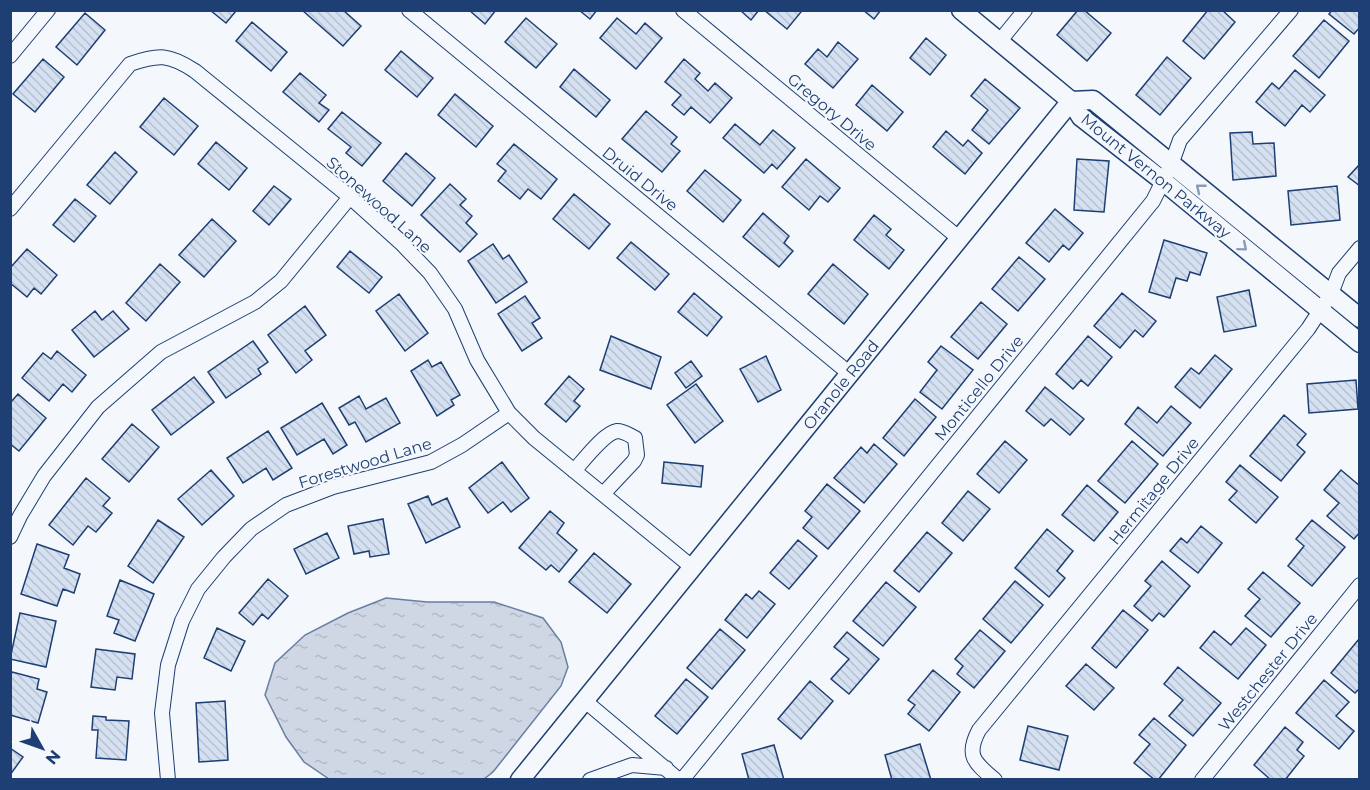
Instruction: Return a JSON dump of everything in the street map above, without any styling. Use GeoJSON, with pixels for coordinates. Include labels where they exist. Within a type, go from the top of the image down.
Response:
{"type":"FeatureCollection","features":[{"type":"Feature","properties":{"kind":"street"},"geometry":{"type":"LineString","coordinates":[[10,56],[48,10]]}},
{"type":"Feature","properties":{"kind":"street","name":"Druid Drive"},"geometry":{"type":"LineString","coordinates":[[409,10],[850,374]]}},
{"type":"Feature","properties":{"kind":"street","name":"Gregory Drive"},"geometry":{"type":"LineString","coordinates":[[683,10],[960,239]]}},
{"type":"Feature","properties":{"kind":"street"},"geometry":{"type":"LineString","coordinates":[[961,10],[1071,101]]}},
{"type":"Feature","properties":{"kind":"street"},"geometry":{"type":"LineString","coordinates":[[999,42],[1025,10]]}},
{"type":"Feature","properties":{"kind":"street","name":"Monticello Drive"},"geometry":{"type":"LineString","coordinates":[[680,780],[1153,201],[1180,140],[1291,10]]}},
{"type":"Feature","properties":{"kind":"street","name":"Stonewood Lane"},"geometry":{"type":"LineString","coordinates":[[10,209],[130,63],[166,56],[180,61],[350,197],[385,228],[430,273],[455,309],[477,360],[509,413],[534,438],[692,567]]}},
{"type":"Feature","properties":{"kind":"street","name":"Mount Vernon Parkway"},"geometry":{"type":"LineString","coordinates":[[1071,101],[1093,100],[1167,173],[1320,311],[1359,343]]}},
{"type":"Feature","properties":{"kind":"street","name":"Oranole Road"},"geometry":{"type":"LineString","coordinates":[[520,780],[1071,101]]}},
{"type":"Feature","properties":{"kind":"street","name":"Mount Vernon Parkway"},"geometry":{"type":"LineString","coordinates":[[1167,173],[1331,294],[1359,318]]}},
{"type":"Feature","properties":{"kind":"street"},"geometry":{"type":"LineString","coordinates":[[10,537],[44,476],[98,407],[161,352],[255,302],[281,281],[350,197]]}},
{"type":"Feature","properties":{"kind":"street","name":"Hermitage Drive"},"geometry":{"type":"LineString","coordinates":[[995,780],[974,760],[971,752],[979,730],[1308,329],[1331,294],[1339,273],[1359,248]]}},
{"type":"Feature","properties":{"kind":"street","name":"Forestwood Lane"},"geometry":{"type":"LineString","coordinates":[[168,780],[162,713],[168,665],[182,621],[198,589],[224,557],[251,530],[286,505],[333,487],[431,462],[462,446],[509,413]]}},
{"type":"Feature","properties":{"kind":"street"},"geometry":{"type":"LineString","coordinates":[[574,471],[606,437],[616,431],[627,433],[635,438],[637,455],[634,461],[603,494]]}},
{"type":"Feature","properties":{"kind":"street","name":"Westchester Drive"},"geometry":{"type":"LineString","coordinates":[[1202,780],[1359,585]]}},
{"type":"Feature","properties":{"kind":"street"},"geometry":{"type":"LineString","coordinates":[[585,701],[680,780]]}},
{"type":"Feature","properties":{"kind":"street"},"geometry":{"type":"LineString","coordinates":[[590,780],[632,765],[666,768]]}},
{"type":"Feature","properties":{"kind":"water"},"geometry":{"type":"Polygon","coordinates":[[[386,598],[427,602],[494,602],[543,618],[561,642],[568,667],[561,686],[493,772],[484,779],[329,779],[304,762],[286,737],[265,695],[275,663],[305,635],[348,613],[386,598]]]}},
{"type":"Feature","properties":{"kind":"building"},"geometry":{"type":"Polygon","coordinates":[[[210,10],[236,10],[236,11],[226,23],[210,10]]]}},
{"type":"Feature","properties":{"kind":"building"},"geometry":{"type":"Polygon","coordinates":[[[302,10],[343,10],[361,26],[343,46],[302,10]]]}},
{"type":"Feature","properties":{"kind":"building"},"geometry":{"type":"Polygon","coordinates":[[[469,10],[496,10],[485,24],[469,10]]]}},
{"type":"Feature","properties":{"kind":"building"},"geometry":{"type":"Polygon","coordinates":[[[579,10],[597,10],[590,19],[579,10]]]}},
{"type":"Feature","properties":{"kind":"building"},"geometry":{"type":"Polygon","coordinates":[[[740,10],[759,10],[751,20],[740,10]]]}},
{"type":"Feature","properties":{"kind":"building"},"geometry":{"type":"Polygon","coordinates":[[[764,10],[800,10],[801,12],[787,29],[764,10]]]}},
{"type":"Feature","properties":{"kind":"building"},"geometry":{"type":"Polygon","coordinates":[[[863,10],[881,10],[874,19],[863,10]]]}},
{"type":"Feature","properties":{"kind":"building"},"geometry":{"type":"Polygon","coordinates":[[[1078,10],[1084,10],[1111,33],[1087,61],[1057,35],[1078,10]]]}},
{"type":"Feature","properties":{"kind":"building"},"geometry":{"type":"Polygon","coordinates":[[[1208,10],[1222,10],[1235,22],[1204,59],[1183,41],[1208,10]]]}},
{"type":"Feature","properties":{"kind":"building"},"geometry":{"type":"Polygon","coordinates":[[[1332,10],[1360,10],[1360,27],[1354,34],[1329,14],[1332,10]]]}},
{"type":"Feature","properties":{"kind":"building"},"geometry":{"type":"Polygon","coordinates":[[[85,13],[105,30],[77,65],[56,47],[85,13]]]}},
{"type":"Feature","properties":{"kind":"building"},"geometry":{"type":"Polygon","coordinates":[[[526,18],[557,44],[536,68],[505,42],[526,18]]]}},
{"type":"Feature","properties":{"kind":"building"},"geometry":{"type":"Polygon","coordinates":[[[617,18],[636,34],[645,23],[662,38],[636,69],[600,38],[617,18]]]}},
{"type":"Feature","properties":{"kind":"building"},"geometry":{"type":"Polygon","coordinates":[[[1324,20],[1349,41],[1319,78],[1293,56],[1324,20]]]}},
{"type":"Feature","properties":{"kind":"building"},"geometry":{"type":"Polygon","coordinates":[[[252,22],[287,52],[271,71],[236,41],[252,22]]]}},
{"type":"Feature","properties":{"kind":"building"},"geometry":{"type":"Polygon","coordinates":[[[926,38],[946,55],[930,75],[910,58],[926,38]]]}},
{"type":"Feature","properties":{"kind":"building"},"geometry":{"type":"Polygon","coordinates":[[[838,42],[858,59],[833,88],[805,64],[818,49],[827,57],[838,42]]]}},
{"type":"Feature","properties":{"kind":"building"},"geometry":{"type":"Polygon","coordinates":[[[401,51],[433,78],[417,97],[385,70],[401,51]]]}},
{"type":"Feature","properties":{"kind":"building"},"geometry":{"type":"Polygon","coordinates":[[[1167,57],[1191,78],[1160,115],[1136,95],[1167,57]]]}},
{"type":"Feature","properties":{"kind":"building"},"geometry":{"type":"Polygon","coordinates":[[[43,59],[64,77],[35,112],[13,94],[43,59]]]}},
{"type":"Feature","properties":{"kind":"building"},"geometry":{"type":"Polygon","coordinates":[[[684,59],[700,73],[695,79],[708,91],[715,83],[732,98],[710,123],[691,107],[684,115],[672,105],[681,95],[665,82],[684,59]]]}},
{"type":"Feature","properties":{"kind":"building"},"geometry":{"type":"Polygon","coordinates":[[[574,69],[610,100],[596,117],[560,87],[574,69]]]}},
{"type":"Feature","properties":{"kind":"building"},"geometry":{"type":"Polygon","coordinates":[[[1295,70],[1325,95],[1310,112],[1302,105],[1285,126],[1256,102],[1272,83],[1279,89],[1295,70]]]}},
{"type":"Feature","properties":{"kind":"building"},"geometry":{"type":"Polygon","coordinates":[[[300,73],[326,95],[319,103],[329,110],[319,122],[283,92],[300,73]]]}},
{"type":"Feature","properties":{"kind":"building"},"geometry":{"type":"Polygon","coordinates":[[[985,79],[1020,108],[989,144],[972,130],[988,110],[971,96],[985,79]]]}},
{"type":"Feature","properties":{"kind":"building"},"geometry":{"type":"Polygon","coordinates":[[[872,85],[903,112],[887,131],[856,105],[872,85]]]}},
{"type":"Feature","properties":{"kind":"building"},"geometry":{"type":"Polygon","coordinates":[[[455,94],[493,126],[476,147],[438,115],[455,94]]]}},
{"type":"Feature","properties":{"kind":"building"},"geometry":{"type":"Polygon","coordinates":[[[164,98],[198,126],[174,155],[140,127],[164,98]]]}},
{"type":"Feature","properties":{"kind":"building"},"geometry":{"type":"Polygon","coordinates":[[[646,111],[677,137],[671,144],[680,151],[662,172],[622,139],[646,111]]]}},
{"type":"Feature","properties":{"kind":"building"},"geometry":{"type":"Polygon","coordinates":[[[342,112],[381,143],[362,166],[346,153],[351,147],[328,129],[342,112]]]}},
{"type":"Feature","properties":{"kind":"building"},"geometry":{"type":"Polygon","coordinates":[[[735,124],[760,145],[773,130],[795,148],[777,169],[772,164],[764,173],[723,138],[735,124]]]}},
{"type":"Feature","properties":{"kind":"building"},"geometry":{"type":"Polygon","coordinates":[[[946,131],[963,146],[968,140],[982,153],[965,174],[933,147],[946,131]]]}},
{"type":"Feature","properties":{"kind":"building"},"geometry":{"type":"Polygon","coordinates":[[[1252,132],[1253,144],[1274,143],[1276,176],[1233,180],[1230,133],[1252,132]]]}},
{"type":"Feature","properties":{"kind":"building"},"geometry":{"type":"Polygon","coordinates":[[[216,142],[247,168],[229,190],[198,164],[216,142]]]}},
{"type":"Feature","properties":{"kind":"building"},"geometry":{"type":"Polygon","coordinates":[[[514,144],[557,179],[541,199],[528,189],[520,199],[498,181],[506,171],[497,164],[514,144]]]}},
{"type":"Feature","properties":{"kind":"building"},"geometry":{"type":"Polygon","coordinates":[[[115,152],[137,172],[110,204],[87,185],[115,152]]]}},
{"type":"Feature","properties":{"kind":"building"},"geometry":{"type":"Polygon","coordinates":[[[406,153],[435,178],[412,206],[383,181],[406,153]]]}},
{"type":"Feature","properties":{"kind":"building"},"geometry":{"type":"Polygon","coordinates":[[[806,159],[840,188],[828,202],[820,196],[809,210],[782,187],[806,159]]]}},
{"type":"Feature","properties":{"kind":"building"},"geometry":{"type":"Polygon","coordinates":[[[1077,159],[1109,161],[1104,212],[1074,210],[1077,159]]]}},
{"type":"Feature","properties":{"kind":"building"},"geometry":{"type":"Polygon","coordinates":[[[1360,164],[1360,186],[1348,177],[1360,164]]]}},
{"type":"Feature","properties":{"kind":"building"},"geometry":{"type":"Polygon","coordinates":[[[705,170],[741,200],[723,222],[687,191],[705,170]]]}},
{"type":"Feature","properties":{"kind":"building"},"geometry":{"type":"Polygon","coordinates":[[[450,184],[466,199],[460,205],[472,216],[466,223],[477,234],[460,252],[421,215],[450,184]]]}},
{"type":"Feature","properties":{"kind":"building"},"geometry":{"type":"Polygon","coordinates":[[[274,186],[291,199],[269,225],[253,211],[274,186]]]}},
{"type":"Feature","properties":{"kind":"building"},"geometry":{"type":"Polygon","coordinates":[[[1337,186],[1340,220],[1291,225],[1288,191],[1337,186]]]}},
{"type":"Feature","properties":{"kind":"building"},"geometry":{"type":"Polygon","coordinates":[[[574,194],[610,224],[589,249],[553,219],[574,194]]]}},
{"type":"Feature","properties":{"kind":"building"},"geometry":{"type":"Polygon","coordinates":[[[75,199],[96,216],[74,242],[53,225],[75,199]]]}},
{"type":"Feature","properties":{"kind":"building"},"geometry":{"type":"Polygon","coordinates":[[[1055,209],[1083,233],[1069,250],[1063,245],[1049,262],[1026,243],[1055,209]]]}},
{"type":"Feature","properties":{"kind":"building"},"geometry":{"type":"Polygon","coordinates":[[[763,213],[789,236],[784,243],[793,251],[779,267],[743,237],[763,213]]]}},
{"type":"Feature","properties":{"kind":"building"},"geometry":{"type":"Polygon","coordinates":[[[874,215],[891,229],[886,235],[904,250],[889,269],[854,240],[874,215]]]}},
{"type":"Feature","properties":{"kind":"building"},"geometry":{"type":"Polygon","coordinates":[[[212,219],[236,241],[204,277],[179,255],[212,219]]]}},
{"type":"Feature","properties":{"kind":"building"},"geometry":{"type":"Polygon","coordinates":[[[1164,240],[1207,253],[1200,275],[1190,272],[1187,281],[1176,278],[1170,298],[1149,292],[1164,240]]]}},
{"type":"Feature","properties":{"kind":"building"},"geometry":{"type":"Polygon","coordinates":[[[631,242],[669,274],[655,290],[617,258],[631,242]]]}},
{"type":"Feature","properties":{"kind":"building"},"geometry":{"type":"Polygon","coordinates":[[[493,244],[503,259],[509,255],[527,282],[496,303],[468,261],[493,244]]]}},
{"type":"Feature","properties":{"kind":"building"},"geometry":{"type":"Polygon","coordinates":[[[27,249],[57,275],[41,294],[34,288],[27,297],[10,283],[10,268],[27,249]]]}},
{"type":"Feature","properties":{"kind":"building"},"geometry":{"type":"Polygon","coordinates":[[[350,251],[382,277],[369,293],[337,267],[350,251]]]}},
{"type":"Feature","properties":{"kind":"building"},"geometry":{"type":"Polygon","coordinates":[[[1019,257],[1045,279],[1018,311],[992,289],[1019,257]]]}},
{"type":"Feature","properties":{"kind":"building"},"geometry":{"type":"Polygon","coordinates":[[[160,264],[180,282],[146,321],[126,303],[160,264]]]}},
{"type":"Feature","properties":{"kind":"building"},"geometry":{"type":"Polygon","coordinates":[[[833,264],[868,294],[844,324],[808,294],[833,264]]]}},
{"type":"Feature","properties":{"kind":"building"},"geometry":{"type":"Polygon","coordinates":[[[1249,290],[1256,326],[1224,332],[1217,297],[1249,290]]]}},
{"type":"Feature","properties":{"kind":"building"},"geometry":{"type":"Polygon","coordinates":[[[694,293],[722,317],[707,336],[678,312],[694,293]]]}},
{"type":"Feature","properties":{"kind":"building"},"geometry":{"type":"Polygon","coordinates":[[[1122,293],[1156,321],[1143,337],[1135,330],[1120,348],[1094,326],[1122,293]]]}},
{"type":"Feature","properties":{"kind":"building"},"geometry":{"type":"Polygon","coordinates":[[[399,294],[428,333],[405,351],[376,311],[399,294]]]}},
{"type":"Feature","properties":{"kind":"building"},"geometry":{"type":"Polygon","coordinates":[[[525,296],[540,318],[532,323],[542,338],[522,351],[498,314],[525,296]]]}},
{"type":"Feature","properties":{"kind":"building"},"geometry":{"type":"Polygon","coordinates":[[[981,302],[1007,324],[978,359],[951,337],[981,302]]]}},
{"type":"Feature","properties":{"kind":"building"},"geometry":{"type":"Polygon","coordinates":[[[305,306],[326,335],[305,351],[312,360],[296,373],[268,335],[305,306]]]}},
{"type":"Feature","properties":{"kind":"building"},"geometry":{"type":"Polygon","coordinates":[[[95,311],[102,320],[113,311],[129,329],[94,357],[72,330],[95,311]]]}},
{"type":"Feature","properties":{"kind":"building"},"geometry":{"type":"Polygon","coordinates":[[[611,336],[661,357],[651,389],[600,370],[611,336]]]}},
{"type":"Feature","properties":{"kind":"building"},"geometry":{"type":"Polygon","coordinates":[[[1088,336],[1112,357],[1088,386],[1081,380],[1073,389],[1056,374],[1088,336]]]}},
{"type":"Feature","properties":{"kind":"building"},"geometry":{"type":"Polygon","coordinates":[[[253,341],[268,362],[258,369],[261,374],[226,398],[208,372],[253,341]]]}},
{"type":"Feature","properties":{"kind":"building"},"geometry":{"type":"Polygon","coordinates":[[[941,346],[973,370],[942,409],[920,392],[937,370],[928,362],[941,346]]]}},
{"type":"Feature","properties":{"kind":"building"},"geometry":{"type":"Polygon","coordinates":[[[57,351],[86,375],[72,392],[63,384],[49,401],[22,378],[43,353],[51,359],[57,351]]]}},
{"type":"Feature","properties":{"kind":"building"},"geometry":{"type":"Polygon","coordinates":[[[1215,355],[1232,369],[1200,408],[1175,387],[1191,368],[1199,374],[1215,355]]]}},
{"type":"Feature","properties":{"kind":"building"},"geometry":{"type":"Polygon","coordinates":[[[766,356],[781,390],[758,402],[740,369],[766,356]]]}},
{"type":"Feature","properties":{"kind":"building"},"geometry":{"type":"Polygon","coordinates":[[[428,360],[432,367],[441,362],[460,395],[451,400],[454,405],[437,416],[411,371],[428,360]]]}},
{"type":"Feature","properties":{"kind":"building"},"geometry":{"type":"Polygon","coordinates":[[[691,361],[702,376],[686,388],[675,373],[691,361]]]}},
{"type":"Feature","properties":{"kind":"building"},"geometry":{"type":"Polygon","coordinates":[[[569,376],[584,389],[574,401],[580,406],[566,422],[545,404],[569,376]]]}},
{"type":"Feature","properties":{"kind":"building"},"geometry":{"type":"Polygon","coordinates":[[[194,377],[214,402],[171,435],[152,410],[194,377]]]}},
{"type":"Feature","properties":{"kind":"building"},"geometry":{"type":"Polygon","coordinates":[[[1356,380],[1358,409],[1309,413],[1307,384],[1356,380]]]}},
{"type":"Feature","properties":{"kind":"building"},"geometry":{"type":"Polygon","coordinates":[[[696,384],[723,421],[695,443],[667,405],[696,384]]]}},
{"type":"Feature","properties":{"kind":"building"},"geometry":{"type":"Polygon","coordinates":[[[1045,387],[1084,419],[1070,435],[1051,419],[1044,426],[1026,411],[1045,387]]]}},
{"type":"Feature","properties":{"kind":"building"},"geometry":{"type":"Polygon","coordinates":[[[18,394],[46,418],[19,451],[10,444],[10,403],[18,394]]]}},
{"type":"Feature","properties":{"kind":"building"},"geometry":{"type":"Polygon","coordinates":[[[359,396],[366,409],[386,398],[400,423],[366,442],[355,422],[349,425],[339,408],[359,396]]]}},
{"type":"Feature","properties":{"kind":"building"},"geometry":{"type":"Polygon","coordinates":[[[915,399],[936,417],[904,456],[883,438],[915,399]]]}},
{"type":"Feature","properties":{"kind":"building"},"geometry":{"type":"Polygon","coordinates":[[[322,403],[347,445],[333,454],[324,439],[297,455],[281,428],[322,403]]]}},
{"type":"Feature","properties":{"kind":"building"},"geometry":{"type":"Polygon","coordinates":[[[1171,406],[1191,423],[1163,456],[1125,424],[1138,407],[1157,423],[1171,406]]]}},
{"type":"Feature","properties":{"kind":"building"},"geometry":{"type":"Polygon","coordinates":[[[1284,415],[1306,434],[1297,445],[1305,452],[1281,481],[1250,456],[1284,415]]]}},
{"type":"Feature","properties":{"kind":"building"},"geometry":{"type":"Polygon","coordinates":[[[132,424],[159,447],[129,482],[102,459],[132,424]]]}},
{"type":"Feature","properties":{"kind":"building"},"geometry":{"type":"Polygon","coordinates":[[[268,431],[292,468],[273,480],[266,468],[243,483],[227,458],[268,431]]]}},
{"type":"Feature","properties":{"kind":"building"},"geometry":{"type":"Polygon","coordinates":[[[1005,441],[1027,460],[999,493],[977,474],[1005,441]]]}},
{"type":"Feature","properties":{"kind":"building"},"geometry":{"type":"Polygon","coordinates":[[[1132,441],[1158,464],[1125,503],[1098,481],[1132,441]]]}},
{"type":"Feature","properties":{"kind":"building"},"geometry":{"type":"Polygon","coordinates":[[[874,444],[897,464],[864,503],[834,478],[861,447],[867,453],[874,444]]]}},
{"type":"Feature","properties":{"kind":"building"},"geometry":{"type":"Polygon","coordinates":[[[502,462],[529,498],[511,512],[503,502],[488,513],[469,488],[502,462]]]}},
{"type":"Feature","properties":{"kind":"building"},"geometry":{"type":"Polygon","coordinates":[[[664,462],[703,466],[701,487],[662,483],[664,462]]]}},
{"type":"Feature","properties":{"kind":"building"},"geometry":{"type":"Polygon","coordinates":[[[1240,465],[1278,497],[1256,523],[1229,500],[1237,491],[1226,482],[1240,465]]]}},
{"type":"Feature","properties":{"kind":"building"},"geometry":{"type":"Polygon","coordinates":[[[211,470],[234,496],[202,525],[178,499],[211,470]]]}},
{"type":"Feature","properties":{"kind":"building"},"geometry":{"type":"Polygon","coordinates":[[[1341,470],[1360,486],[1360,532],[1354,539],[1327,516],[1339,503],[1324,490],[1341,470]]]}},
{"type":"Feature","properties":{"kind":"building"},"geometry":{"type":"Polygon","coordinates":[[[86,478],[110,498],[103,506],[112,513],[96,532],[88,526],[73,545],[49,525],[86,478]]]}},
{"type":"Feature","properties":{"kind":"building"},"geometry":{"type":"Polygon","coordinates":[[[827,484],[860,511],[828,549],[803,528],[812,517],[805,511],[827,484]]]}},
{"type":"Feature","properties":{"kind":"building"},"geometry":{"type":"Polygon","coordinates":[[[1087,485],[1118,512],[1094,541],[1062,515],[1087,485]]]}},
{"type":"Feature","properties":{"kind":"building"},"geometry":{"type":"Polygon","coordinates":[[[968,491],[990,509],[963,541],[942,523],[968,491]]]}},
{"type":"Feature","properties":{"kind":"building"},"geometry":{"type":"Polygon","coordinates":[[[428,496],[432,505],[447,498],[460,527],[426,543],[408,504],[428,496]]]}},
{"type":"Feature","properties":{"kind":"building"},"geometry":{"type":"Polygon","coordinates":[[[550,511],[564,523],[557,533],[577,550],[559,572],[551,565],[546,570],[519,548],[550,511]]]}},
{"type":"Feature","properties":{"kind":"building"},"geometry":{"type":"Polygon","coordinates":[[[383,519],[389,554],[370,557],[369,551],[354,554],[348,526],[383,519]]]}},
{"type":"Feature","properties":{"kind":"building"},"geometry":{"type":"Polygon","coordinates":[[[158,520],[184,537],[153,583],[128,566],[158,520]]]}},
{"type":"Feature","properties":{"kind":"building"},"geometry":{"type":"Polygon","coordinates":[[[1312,520],[1345,547],[1312,586],[1288,566],[1304,546],[1296,539],[1312,520]]]}},
{"type":"Feature","properties":{"kind":"building"},"geometry":{"type":"Polygon","coordinates":[[[1201,526],[1222,543],[1198,573],[1170,551],[1181,538],[1187,543],[1201,526]]]}},
{"type":"Feature","properties":{"kind":"building"},"geometry":{"type":"Polygon","coordinates":[[[1047,529],[1073,551],[1057,571],[1065,578],[1049,597],[1015,568],[1047,529]]]}},
{"type":"Feature","properties":{"kind":"building"},"geometry":{"type":"Polygon","coordinates":[[[927,532],[952,553],[919,592],[894,571],[927,532]]]}},
{"type":"Feature","properties":{"kind":"building"},"geometry":{"type":"Polygon","coordinates":[[[327,533],[339,558],[306,574],[294,549],[327,533]]]}},
{"type":"Feature","properties":{"kind":"building"},"geometry":{"type":"Polygon","coordinates":[[[798,540],[817,556],[789,589],[770,573],[798,540]]]}},
{"type":"Feature","properties":{"kind":"building"},"geometry":{"type":"Polygon","coordinates":[[[37,544],[69,555],[64,568],[80,574],[74,593],[63,589],[57,606],[21,594],[37,544]]]}},
{"type":"Feature","properties":{"kind":"building"},"geometry":{"type":"Polygon","coordinates":[[[594,553],[631,584],[607,613],[569,582],[594,553]]]}},
{"type":"Feature","properties":{"kind":"building"},"geometry":{"type":"Polygon","coordinates":[[[1162,561],[1190,586],[1164,617],[1159,613],[1152,621],[1134,606],[1151,586],[1145,581],[1162,561]]]}},
{"type":"Feature","properties":{"kind":"building"},"geometry":{"type":"Polygon","coordinates":[[[1263,572],[1300,603],[1271,637],[1245,616],[1260,599],[1248,589],[1263,572]]]}},
{"type":"Feature","properties":{"kind":"building"},"geometry":{"type":"Polygon","coordinates":[[[268,579],[288,596],[268,619],[262,614],[253,625],[239,613],[268,579]]]}},
{"type":"Feature","properties":{"kind":"building"},"geometry":{"type":"Polygon","coordinates":[[[120,580],[154,594],[135,641],[114,633],[119,620],[107,616],[120,580]]]}},
{"type":"Feature","properties":{"kind":"building"},"geometry":{"type":"Polygon","coordinates":[[[1015,581],[1043,605],[1011,643],[983,619],[1015,581]]]}},
{"type":"Feature","properties":{"kind":"building"},"geometry":{"type":"Polygon","coordinates":[[[886,582],[916,607],[883,646],[853,621],[886,582]]]}},
{"type":"Feature","properties":{"kind":"building"},"geometry":{"type":"Polygon","coordinates":[[[759,591],[775,604],[747,638],[725,620],[746,594],[752,599],[759,591]]]}},
{"type":"Feature","properties":{"kind":"building"},"geometry":{"type":"Polygon","coordinates":[[[1123,610],[1148,630],[1116,668],[1092,648],[1123,610]]]}},
{"type":"Feature","properties":{"kind":"building"},"geometry":{"type":"Polygon","coordinates":[[[20,613],[56,621],[46,667],[10,659],[20,613]]]}},
{"type":"Feature","properties":{"kind":"building"},"geometry":{"type":"Polygon","coordinates":[[[217,628],[245,641],[231,671],[204,658],[217,628]]]}},
{"type":"Feature","properties":{"kind":"building"},"geometry":{"type":"Polygon","coordinates":[[[1246,628],[1266,645],[1238,679],[1200,648],[1214,631],[1231,645],[1246,628]]]}},
{"type":"Feature","properties":{"kind":"building"},"geometry":{"type":"Polygon","coordinates":[[[720,629],[745,650],[712,689],[687,668],[720,629]]]}},
{"type":"Feature","properties":{"kind":"building"},"geometry":{"type":"Polygon","coordinates":[[[980,630],[1005,651],[974,688],[957,674],[963,666],[955,659],[980,630]]]}},
{"type":"Feature","properties":{"kind":"building"},"geometry":{"type":"Polygon","coordinates":[[[847,632],[879,659],[849,694],[831,679],[849,659],[834,647],[847,632]]]}},
{"type":"Feature","properties":{"kind":"building"},"geometry":{"type":"Polygon","coordinates":[[[1359,639],[1360,688],[1355,693],[1331,673],[1359,639]]]}},
{"type":"Feature","properties":{"kind":"building"},"geometry":{"type":"Polygon","coordinates":[[[96,649],[135,654],[132,679],[117,677],[115,690],[91,687],[96,649]]]}},
{"type":"Feature","properties":{"kind":"building"},"geometry":{"type":"Polygon","coordinates":[[[1086,664],[1114,688],[1094,710],[1066,686],[1086,664]]]}},
{"type":"Feature","properties":{"kind":"building"},"geometry":{"type":"Polygon","coordinates":[[[1178,667],[1221,703],[1193,736],[1169,716],[1183,700],[1164,684],[1178,667]]]}},
{"type":"Feature","properties":{"kind":"building"},"geometry":{"type":"Polygon","coordinates":[[[933,670],[960,692],[929,731],[908,714],[915,705],[908,700],[933,670]]]}},
{"type":"Feature","properties":{"kind":"building"},"geometry":{"type":"Polygon","coordinates":[[[12,672],[39,679],[37,689],[47,692],[38,723],[10,715],[12,672]]]}},
{"type":"Feature","properties":{"kind":"building"},"geometry":{"type":"Polygon","coordinates":[[[686,679],[708,697],[677,734],[655,716],[686,679]]]}},
{"type":"Feature","properties":{"kind":"building"},"geometry":{"type":"Polygon","coordinates":[[[1324,680],[1349,702],[1336,716],[1354,731],[1339,749],[1296,713],[1324,680]]]}},
{"type":"Feature","properties":{"kind":"building"},"geometry":{"type":"Polygon","coordinates":[[[810,681],[833,701],[801,739],[778,719],[810,681]]]}},
{"type":"Feature","properties":{"kind":"building"},"geometry":{"type":"Polygon","coordinates":[[[225,701],[228,760],[199,762],[196,703],[225,701]]]}},
{"type":"Feature","properties":{"kind":"building"},"geometry":{"type":"Polygon","coordinates":[[[93,716],[106,717],[106,720],[129,721],[126,760],[96,758],[98,730],[92,730],[93,716]]]}},
{"type":"Feature","properties":{"kind":"building"},"geometry":{"type":"Polygon","coordinates":[[[1154,718],[1186,745],[1158,780],[1134,763],[1150,744],[1139,735],[1154,718]]]}},
{"type":"Feature","properties":{"kind":"building"},"geometry":{"type":"Polygon","coordinates":[[[1028,726],[1068,736],[1059,770],[1020,760],[1028,726]]]}},
{"type":"Feature","properties":{"kind":"building"},"geometry":{"type":"Polygon","coordinates":[[[1285,727],[1303,742],[1297,750],[1304,756],[1285,780],[1271,780],[1254,765],[1285,727]]]}},
{"type":"Feature","properties":{"kind":"building"},"geometry":{"type":"Polygon","coordinates":[[[920,744],[931,780],[892,780],[885,755],[920,744]]]}},
{"type":"Feature","properties":{"kind":"building"},"geometry":{"type":"Polygon","coordinates":[[[774,745],[784,780],[749,780],[742,754],[774,745]]]}},
{"type":"Feature","properties":{"kind":"building"},"geometry":{"type":"Polygon","coordinates":[[[10,748],[23,757],[10,775],[10,748]]]}}]}
